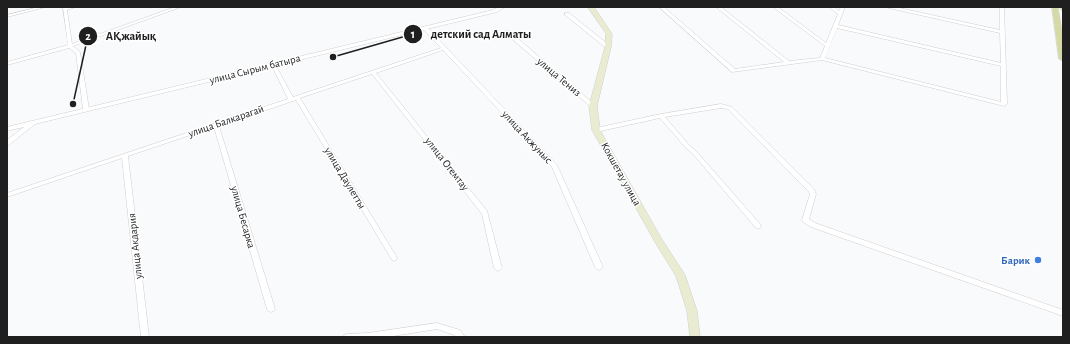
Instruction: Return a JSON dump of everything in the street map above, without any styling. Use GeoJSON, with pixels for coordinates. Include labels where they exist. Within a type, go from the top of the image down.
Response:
{"type":"FeatureCollection","features":[{"type":"Feature","properties":{"kind":"main road","name":"Кокшетау улица"},"geometry":{"type":"LineString","coordinates":[[591,7],[609,34],[608,47],[593,106],[596,130],[658,240],[680,275],[692,312],[695,337]]}},
{"type":"Feature","properties":{"kind":"main road"},"geometry":{"type":"LineString","coordinates":[[1055,7],[1063,59]]}},
{"type":"Feature","properties":{"kind":"street"},"geometry":{"type":"LineString","coordinates":[[7,16],[44,7]]}},
{"type":"Feature","properties":{"kind":"street"},"geometry":{"type":"LineString","coordinates":[[74,7],[65,8],[70,46],[78,52],[86,109]]}},
{"type":"Feature","properties":{"kind":"street"},"geometry":{"type":"LineString","coordinates":[[7,64],[70,46],[179,7]]}},
{"type":"Feature","properties":{"kind":"street","name":"улица Сырым батыра"},"geometry":{"type":"LineString","coordinates":[[7,128],[495,11],[503,7]]}},
{"type":"Feature","properties":{"kind":"street"},"geometry":{"type":"LineString","coordinates":[[661,7],[734,71],[822,58],[1004,104],[1002,7]]}},
{"type":"Feature","properties":{"kind":"street"},"geometry":{"type":"LineString","coordinates":[[718,7],[788,63]]}},
{"type":"Feature","properties":{"kind":"street"},"geometry":{"type":"LineString","coordinates":[[774,7],[828,46]]}},
{"type":"Feature","properties":{"kind":"street"},"geometry":{"type":"LineString","coordinates":[[830,7],[840,14]]}},
{"type":"Feature","properties":{"kind":"street"},"geometry":{"type":"LineString","coordinates":[[822,58],[843,7]]}},
{"type":"Feature","properties":{"kind":"street"},"geometry":{"type":"LineString","coordinates":[[889,7],[1003,32]]}},
{"type":"Feature","properties":{"kind":"street"},"geometry":{"type":"LineString","coordinates":[[567,14],[608,47]]}},
{"type":"Feature","properties":{"kind":"street"},"geometry":{"type":"LineString","coordinates":[[835,26],[1003,65]]}},
{"type":"Feature","properties":{"kind":"street","name":"улица Акжуныс"},"geometry":{"type":"LineString","coordinates":[[425,28],[555,166],[599,267]]}},
{"type":"Feature","properties":{"kind":"street","name":"улица Тениз"},"geometry":{"type":"LineString","coordinates":[[507,32],[593,106]]}},
{"type":"Feature","properties":{"kind":"street","name":"улица Балкарагай"},"geometry":{"type":"LineString","coordinates":[[7,195],[444,48]]}},
{"type":"Feature","properties":{"kind":"street","name":"улица Даулетты"},"geometry":{"type":"LineString","coordinates":[[273,64],[394,258]]}},
{"type":"Feature","properties":{"kind":"street","name":"улица Огемтау"},"geometry":{"type":"LineString","coordinates":[[373,72],[486,213],[498,268]]}},
{"type":"Feature","properties":{"kind":"street"},"geometry":{"type":"LineString","coordinates":[[596,130],[661,116],[721,106],[730,108],[812,191],[813,194],[805,220],[813,225],[1063,313]]}},
{"type":"Feature","properties":{"kind":"street"},"geometry":{"type":"LineString","coordinates":[[661,116],[758,226]]}},
{"type":"Feature","properties":{"kind":"street"},"geometry":{"type":"LineString","coordinates":[[7,144],[34,122]]}},
{"type":"Feature","properties":{"kind":"street","name":"улица Бесарка"},"geometry":{"type":"LineString","coordinates":[[216,124],[271,309]]}},
{"type":"Feature","properties":{"kind":"street","name":"улица Акдария"},"geometry":{"type":"LineString","coordinates":[[125,155],[145,337]]}},
{"type":"Feature","properties":{"kind":"street"},"geometry":{"type":"LineString","coordinates":[[347,337],[366,336],[437,326],[457,332],[461,337]]}},
{"type":"Feature","properties":{"kind":"place","name":"детский сад Алматы"},"geometry":{"type":"Point","coordinates":[333,57]}},
{"type":"Feature","properties":{"kind":"place","name":"АҚжайық"},"geometry":{"type":"Point","coordinates":[73,104]}},
{"type":"Feature","properties":{"kind":"place","name":"Барик"},"geometry":{"type":"Point","coordinates":[1038,260]}}]}
